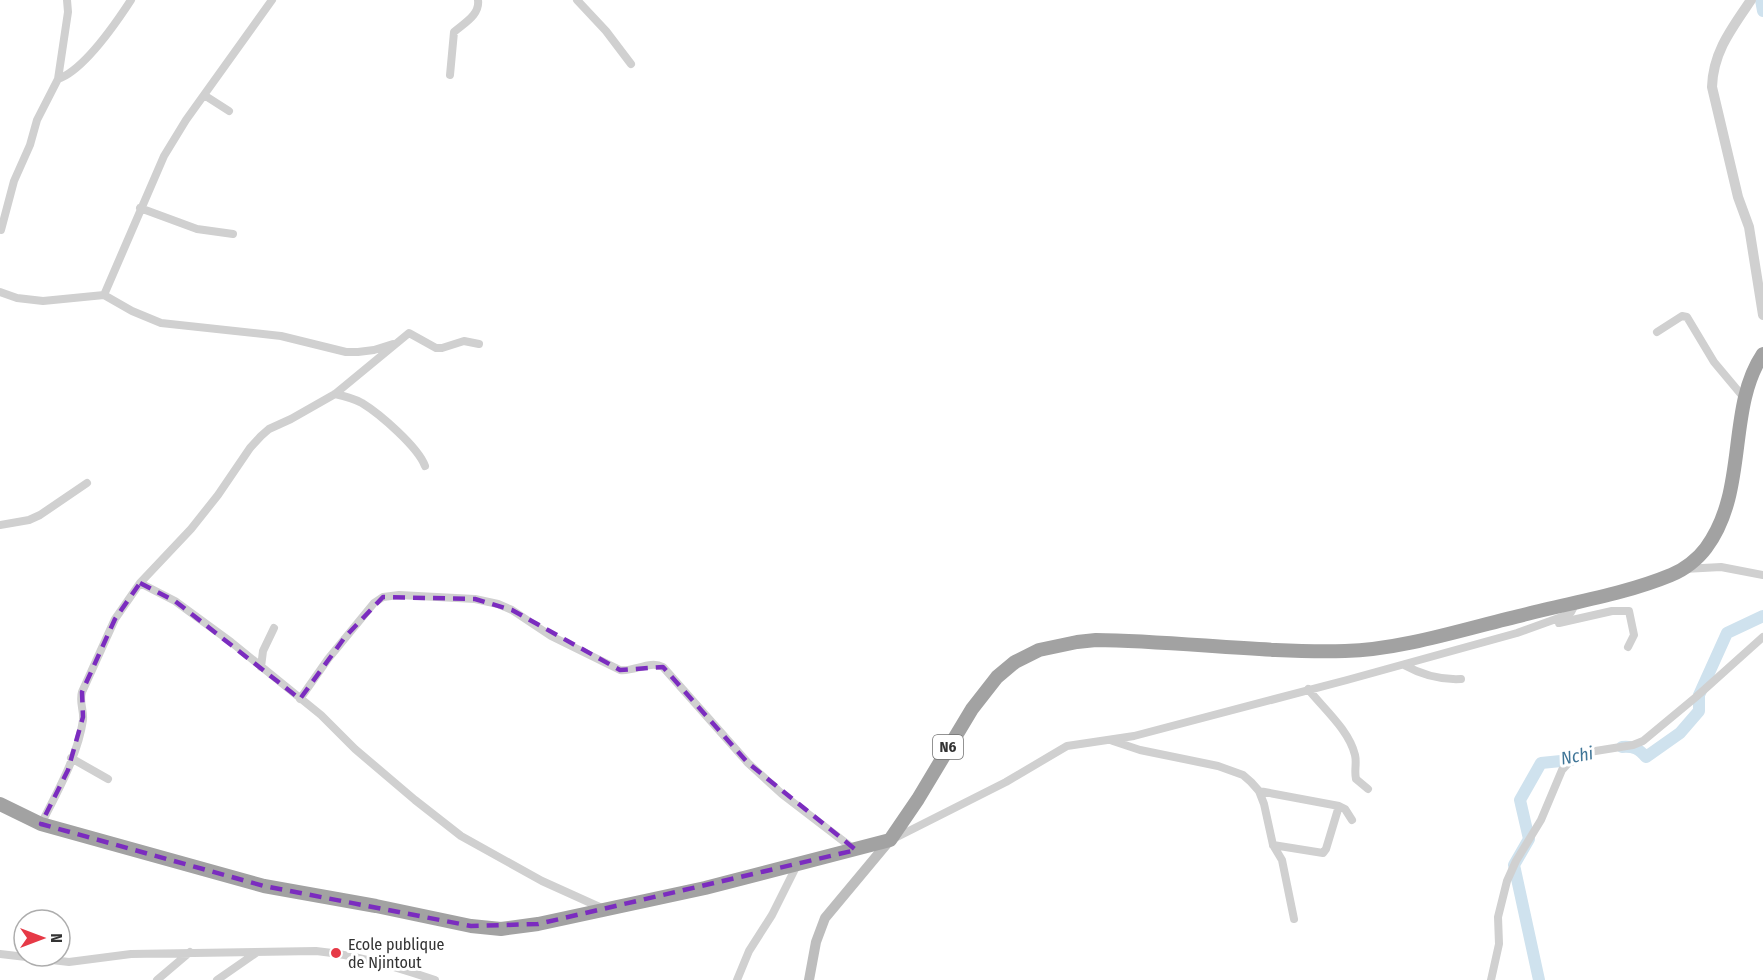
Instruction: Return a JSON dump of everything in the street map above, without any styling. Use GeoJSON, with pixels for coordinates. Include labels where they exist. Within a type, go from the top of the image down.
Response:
{"type":"FeatureCollection","features":[{"type":"Feature","properties":{"kind":"highway","name":"N6"},"geometry":{"type":"LineString","coordinates":[[890,840],[983,693],[1015,662],[1039,650],[1096,640],[1295,650],[1360,650],[1441,635],[1642,585],[1673,575],[1705,549],[1725,514],[1733,483],[1745,399],[1751,379],[1763,354]]}},
{"type":"Feature","properties":{"kind":"highway"},"geometry":{"type":"LineString","coordinates":[[0,804],[40,824],[264,886],[471,926],[501,928],[519,927],[606,910],[797,865],[890,840]]}},
{"type":"Feature","properties":{"kind":"main road"},"geometry":{"type":"LineString","coordinates":[[809,980],[816,942],[825,918],[890,840]]}},
{"type":"Feature","properties":{"kind":"street"},"geometry":{"type":"LineString","coordinates":[[0,232],[14,181],[38,120],[58,79],[68,12],[67,0]]}},
{"type":"Feature","properties":{"kind":"street"},"geometry":{"type":"LineString","coordinates":[[58,79],[68,76],[87,56],[113,27],[131,0]]}},
{"type":"Feature","properties":{"kind":"street"},"geometry":{"type":"LineString","coordinates":[[104,295],[164,156],[204,95],[272,0]]}},
{"type":"Feature","properties":{"kind":"street"},"geometry":{"type":"LineString","coordinates":[[450,75],[454,32],[475,14],[478,9],[478,0]]}},
{"type":"Feature","properties":{"kind":"street"},"geometry":{"type":"LineString","coordinates":[[577,0],[631,64]]}},
{"type":"Feature","properties":{"kind":"street"},"geometry":{"type":"LineString","coordinates":[[1751,0],[1719,50],[1712,69],[1712,87],[1738,197],[1749,227],[1763,315]]}},
{"type":"Feature","properties":{"kind":"street"},"geometry":{"type":"LineString","coordinates":[[204,95],[229,111]]}},
{"type":"Feature","properties":{"kind":"street"},"geometry":{"type":"LineString","coordinates":[[140,208],[196,229],[233,234]]}},
{"type":"Feature","properties":{"kind":"street"},"geometry":{"type":"LineString","coordinates":[[0,219],[0,232]]}},
{"type":"Feature","properties":{"kind":"street"},"geometry":{"type":"LineString","coordinates":[[0,292],[17,298],[43,301],[104,295],[132,311],[161,323],[281,336],[346,352],[374,350],[397,342]]}},
{"type":"Feature","properties":{"kind":"street"},"geometry":{"type":"LineString","coordinates":[[1657,332],[1682,316],[1687,317],[1714,362],[1745,399]]}},
{"type":"Feature","properties":{"kind":"street"},"geometry":{"type":"LineString","coordinates":[[40,824],[65,777],[83,717],[80,705],[82,692],[115,619],[140,583],[191,529],[218,495],[250,448],[269,429],[335,394],[409,333],[436,348],[464,340],[479,344]]}},
{"type":"Feature","properties":{"kind":"street"},"geometry":{"type":"LineString","coordinates":[[335,394],[352,398],[373,410],[414,447],[422,456],[425,466]]}},
{"type":"Feature","properties":{"kind":"street"},"geometry":{"type":"LineString","coordinates":[[0,525],[29,520],[40,515],[87,483]]}},
{"type":"Feature","properties":{"kind":"street"},"geometry":{"type":"LineString","coordinates":[[1684,568],[1721,567],[1763,574]]}},
{"type":"Feature","properties":{"kind":"street"},"geometry":{"type":"LineString","coordinates":[[140,583],[175,601],[231,642],[321,715],[355,749],[461,836],[542,881],[606,910]]}},
{"type":"Feature","properties":{"kind":"street"},"geometry":{"type":"LineString","coordinates":[[300,699],[345,637],[374,603],[383,597],[399,595],[475,599],[498,604],[512,610],[551,636],[620,670],[656,664],[663,667],[748,763],[782,794],[855,850]]}},
{"type":"Feature","properties":{"kind":"street"},"geometry":{"type":"LineString","coordinates":[[1544,625],[1567,615],[1577,601]]}},
{"type":"Feature","properties":{"kind":"street"},"geometry":{"type":"LineString","coordinates":[[1110,741],[1404,665],[1544,625],[1612,611],[1629,611],[1634,635],[1628,647]]}},
{"type":"Feature","properties":{"kind":"street"},"geometry":{"type":"LineString","coordinates":[[261,667],[263,651],[274,628]]}},
{"type":"Feature","properties":{"kind":"street"},"geometry":{"type":"LineString","coordinates":[[1491,980],[1499,944],[1498,916],[1507,881],[1516,861],[1541,820],[1562,770],[1571,760],[1583,753],[1633,745],[1643,741],[1763,637]]}},
{"type":"Feature","properties":{"kind":"street"},"geometry":{"type":"LineString","coordinates":[[1404,665],[1432,677],[1449,680],[1461,679]]}},
{"type":"Feature","properties":{"kind":"street"},"geometry":{"type":"LineString","coordinates":[[1308,690],[1331,715],[1346,737],[1356,758],[1356,779],[1368,789]]}},
{"type":"Feature","properties":{"kind":"street"},"geometry":{"type":"LineString","coordinates":[[890,840],[1005,782],[1057,751],[1090,741],[1110,741],[1243,775],[1259,791],[1273,845],[1282,861],[1294,919]]}},
{"type":"Feature","properties":{"kind":"street"},"geometry":{"type":"LineString","coordinates":[[71,758],[108,779]]}},
{"type":"Feature","properties":{"kind":"street"},"geometry":{"type":"LineString","coordinates":[[1259,791],[1339,806],[1345,809],[1352,820]]}},
{"type":"Feature","properties":{"kind":"street"},"geometry":{"type":"LineString","coordinates":[[1273,845],[1323,853],[1339,806]]}},
{"type":"Feature","properties":{"kind":"street"},"geometry":{"type":"LineString","coordinates":[[737,980],[749,951],[772,915],[797,865]]}},
{"type":"Feature","properties":{"kind":"street"},"geometry":{"type":"LineString","coordinates":[[0,954],[69,962],[122,955],[300,951],[337,954],[386,964],[435,980]]}},
{"type":"Feature","properties":{"kind":"street"},"geometry":{"type":"LineString","coordinates":[[157,980],[190,952]]}},
{"type":"Feature","properties":{"kind":"street"},"geometry":{"type":"LineString","coordinates":[[217,980],[256,952]]}},
{"type":"Feature","properties":{"kind":"highlighted area"},"geometry":{"type":"Polygon","coordinates":[[[140,583],[175,601],[300,699],[345,637],[383,597],[475,599],[512,610],[620,670],[663,667],[748,763],[856,850],[538,924],[471,926],[264,886],[41,824],[68,770],[83,717],[82,692],[115,619],[140,583]]]}},
{"type":"Feature","properties":{"kind":"waterway","name":"Nchi"},"geometry":{"type":"LineString","coordinates":[[1761,0],[1763,11]]}},
{"type":"Feature","properties":{"kind":"waterway","name":"Nchi"},"geometry":{"type":"LineString","coordinates":[[1622,747],[1636,749],[1646,757],[1680,733],[1699,711],[1699,695],[1727,633],[1763,616]]}},
{"type":"Feature","properties":{"kind":"waterway","name":"Nchi"},"geometry":{"type":"LineString","coordinates":[[1539,980],[1514,865],[1529,839],[1520,800],[1541,763],[1571,760],[1580,755]]}},
{"type":"Feature","properties":{"kind":"place","name":"Ecole publique de Njintout"},"geometry":{"type":"Point","coordinates":[336,953]}}]}
